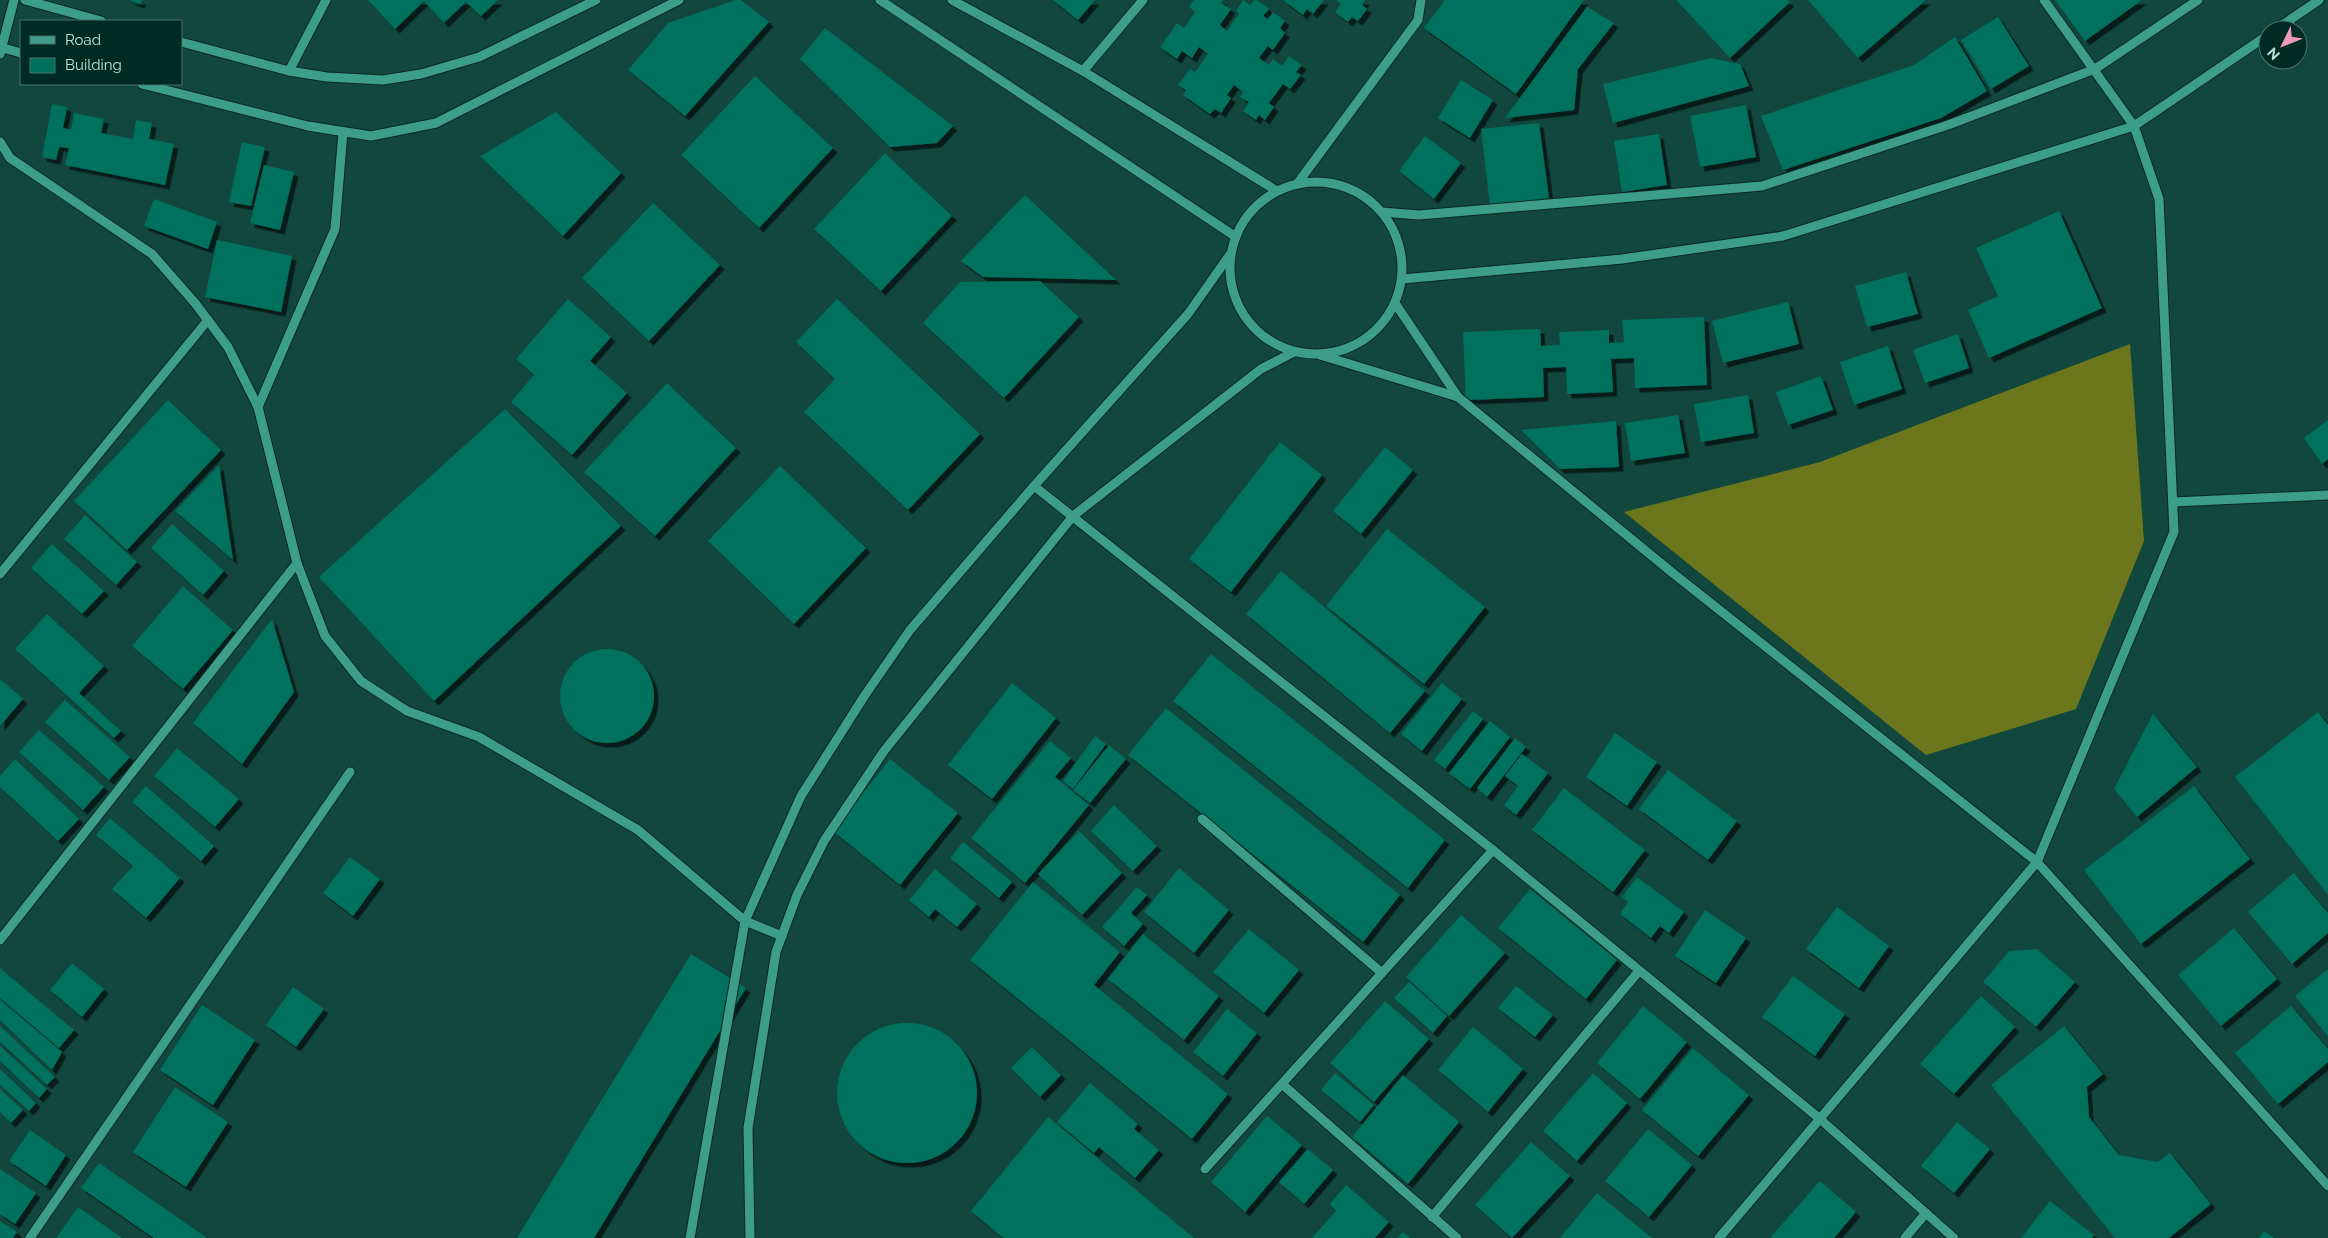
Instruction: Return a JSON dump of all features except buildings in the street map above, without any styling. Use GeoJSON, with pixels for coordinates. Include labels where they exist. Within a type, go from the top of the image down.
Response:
{"type":"FeatureCollection","features":[{"type":"Feature","properties":{"kind":"street"},"geometry":{"type":"LineString","coordinates":[[14,0],[1,50],[20,53]]}},
{"type":"Feature","properties":{"kind":"street"},"geometry":{"type":"LineString","coordinates":[[25,0],[52,4],[98,20]]}},
{"type":"Feature","properties":{"kind":"street"},"geometry":{"type":"LineString","coordinates":[[289,71],[326,0]]}},
{"type":"Feature","properties":{"kind":"street"},"geometry":{"type":"LineString","coordinates":[[182,42],[289,71],[383,80],[422,74],[479,57],[596,0]]}},
{"type":"Feature","properties":{"kind":"street"},"geometry":{"type":"LineString","coordinates":[[146,85],[308,126],[371,136],[436,123],[679,0]]}},
{"type":"Feature","properties":{"kind":"street"},"geometry":{"type":"LineString","coordinates":[[880,0],[1236,237]]}},
{"type":"Feature","properties":{"kind":"street"},"geometry":{"type":"LineString","coordinates":[[952,0],[1083,71],[1277,191]]}},
{"type":"Feature","properties":{"kind":"street"},"geometry":{"type":"LineString","coordinates":[[1083,71],[1143,0]]}},
{"type":"Feature","properties":{"kind":"street"},"geometry":{"type":"LineString","coordinates":[[1296,184],[1418,20],[1421,0]]}},
{"type":"Feature","properties":{"kind":"street"},"geometry":{"type":"LineString","coordinates":[[1719,1238],[2037,862],[2174,532],[2159,199],[2134,126],[2044,0]]}},
{"type":"Feature","properties":{"kind":"street"},"geometry":{"type":"LineString","coordinates":[[1382,212],[1419,215],[1762,186],[1948,125],[2095,69],[2198,0]]}},
{"type":"Feature","properties":{"kind":"street"},"geometry":{"type":"LineString","coordinates":[[2290,20],[2319,0]]}},
{"type":"Feature","properties":{"kind":"street"},"geometry":{"type":"LineString","coordinates":[[1402,279],[1622,259],[1783,236],[2134,126],[2258,41]]}},
{"type":"Feature","properties":{"kind":"street"},"geometry":{"type":"LineString","coordinates":[[258,407],[335,229],[343,132]]}},
{"type":"Feature","properties":{"kind":"street"},"geometry":{"type":"LineString","coordinates":[[0,142],[10,158],[152,254],[208,320],[228,347],[258,407],[297,563],[325,636],[361,681],[407,711],[479,737],[638,830],[745,920],[782,936]]}},
{"type":"Feature","properties":{"kind":"street"},"geometry":{"type":"LineString","coordinates":[[1317,355],[1342,351],[1364,340],[1382,324],[1396,303],[1402,279],[1402,256],[1395,232],[1382,212],[1364,196],[1343,186],[1320,182],[1296,184],[1277,191],[1255,206],[1239,228],[1231,253],[1230,275],[1234,295],[1243,315],[1257,331],[1274,344],[1294,352],[1317,355],[1458,397]]}},
{"type":"Feature","properties":{"kind":"street"},"geometry":{"type":"LineString","coordinates":[[690,1238],[745,920],[801,796],[864,695],[910,630],[1034,486],[1188,314],[1231,253]]}},
{"type":"Feature","properties":{"kind":"street"},"geometry":{"type":"LineString","coordinates":[[1396,303],[1458,397],[1674,574],[2037,862],[2328,1186]]}},
{"type":"Feature","properties":{"kind":"street"},"geometry":{"type":"LineString","coordinates":[[0,574],[208,320]]}},
{"type":"Feature","properties":{"kind":"street"},"geometry":{"type":"LineString","coordinates":[[750,1238],[748,1128],[776,952],[797,894],[824,841],[884,751],[1073,516],[1261,369],[1294,352]]}},
{"type":"Feature","properties":{"kind":"street"},"geometry":{"type":"LineString","coordinates":[[1034,486],[1493,850],[1820,1119],[1954,1238]]}},
{"type":"Feature","properties":{"kind":"street"},"geometry":{"type":"LineString","coordinates":[[2173,502],[2328,495]]}},
{"type":"Feature","properties":{"kind":"street"},"geometry":{"type":"LineString","coordinates":[[0,940],[297,563]]}},
{"type":"Feature","properties":{"kind":"street"},"geometry":{"type":"LineString","coordinates":[[30,1238],[350,772]]}},
{"type":"Feature","properties":{"kind":"street"},"geometry":{"type":"LineString","coordinates":[[1202,819],[1382,973]]}},
{"type":"Feature","properties":{"kind":"street"},"geometry":{"type":"LineString","coordinates":[[1205,1169],[1493,850]]}},
{"type":"Feature","properties":{"kind":"street"},"geometry":{"type":"LineString","coordinates":[[1432,1217],[1639,971]]}},
{"type":"Feature","properties":{"kind":"street"},"geometry":{"type":"LineString","coordinates":[[1282,1084],[1457,1238]]}},
{"type":"Feature","properties":{"kind":"street"},"geometry":{"type":"LineString","coordinates":[[1906,1238],[1926,1213]]}},
{"type":"Feature","properties":{"kind":"green space"},"geometry":{"type":"Polygon","coordinates":[[[2130,344],[2144,541],[2076,709],[1926,755],[1624,512],[1820,462],[2130,344]]]}}]}
